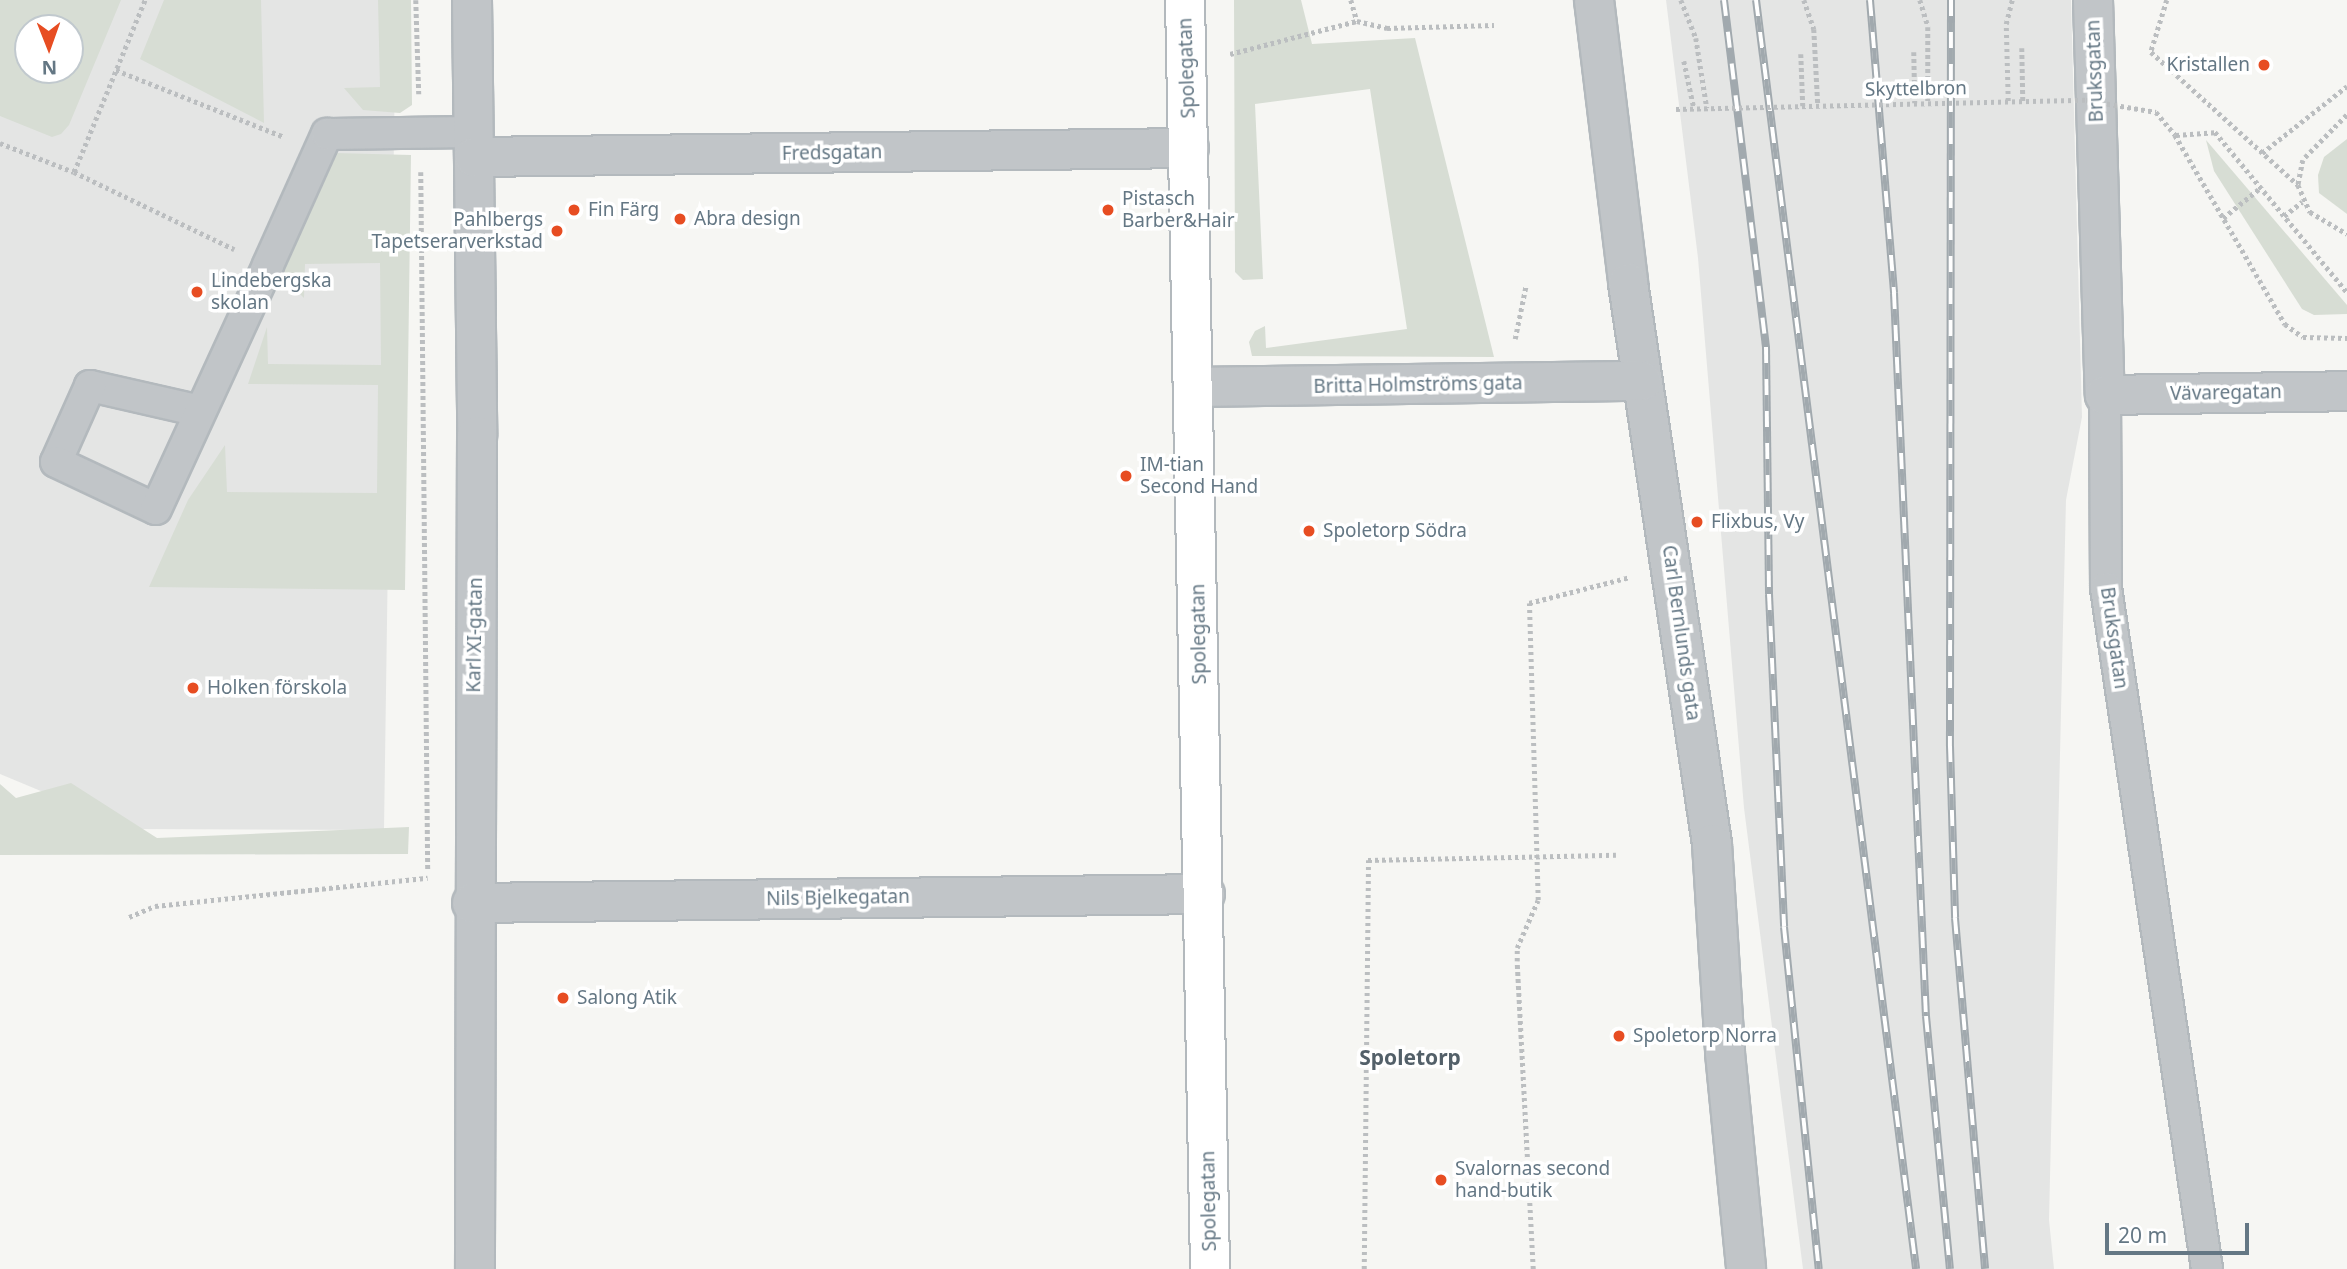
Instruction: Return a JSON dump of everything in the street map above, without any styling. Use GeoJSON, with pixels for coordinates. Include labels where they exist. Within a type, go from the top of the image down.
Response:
{"type":"FeatureCollection","features":[{"type":"Feature","properties":{"kind":"street","name":"Karl XI-gatan"},"geometry":{"type":"LineString","coordinates":[[472,0],[472,903],[475,1269]]}},
{"type":"Feature","properties":{"kind":"street","name":"Spolegatan"},"geometry":{"type":"LineString","coordinates":[[1185,0],[1205,894],[1210,1269]]}},
{"type":"Feature","properties":{"kind":"street","name":"Carl Bernlunds gata"},"geometry":{"type":"LineString","coordinates":[[1594,0],[1642,382],[1712,844],[1725,1054],[1746,1269]]}},
{"type":"Feature","properties":{"kind":"street","name":"Bruksgatan"},"geometry":{"type":"LineString","coordinates":[[2093,0],[2105,395]]}},
{"type":"Feature","properties":{"kind":"street","name":"Fredsgatan"},"geometry":{"type":"LineString","coordinates":[[474,145],[1189,148]]}},
{"type":"Feature","properties":{"kind":"street","name":"Britta Holmströms gata"},"geometry":{"type":"LineString","coordinates":[[1193,387],[1642,382]]}},
{"type":"Feature","properties":{"kind":"street","name":"Vävaregatan"},"geometry":{"type":"LineString","coordinates":[[2105,395],[2347,391]]}},
{"type":"Feature","properties":{"kind":"street","name":"Nils Bjelkegatan"},"geometry":{"type":"LineString","coordinates":[[472,903],[1205,894]]}},
{"type":"Feature","properties":{"kind":"lane"},"geometry":{"type":"LineString","coordinates":[[200,411],[90,386],[56,462],[156,509],[327,134],[420,132],[474,145]]}},
{"type":"Feature","properties":{"kind":"lane","name":"Bruksgatan"},"geometry":{"type":"LineString","coordinates":[[2105,395],[2106,588],[2207,1269]]}},
{"type":"Feature","properties":{"kind":"path"},"geometry":{"type":"LineString","coordinates":[[74,172],[145,0]]}},
{"type":"Feature","properties":{"kind":"path"},"geometry":{"type":"LineString","coordinates":[[416,0],[420,132],[428,891]]}},
{"type":"Feature","properties":{"kind":"path"},"geometry":{"type":"LineString","coordinates":[[1351,0],[1357,21]]}},
{"type":"Feature","properties":{"kind":"path"},"geometry":{"type":"LineString","coordinates":[[1681,0],[1700,61],[1707,108]]}},
{"type":"Feature","properties":{"kind":"path"},"geometry":{"type":"LineString","coordinates":[[1804,0],[1814,29],[1818,105]]}},
{"type":"Feature","properties":{"kind":"path"},"geometry":{"type":"LineString","coordinates":[[1920,0],[1928,52],[1928,103]]}},
{"type":"Feature","properties":{"kind":"path"},"geometry":{"type":"LineString","coordinates":[[2008,101],[2007,47],[2012,0]]}},
{"type":"Feature","properties":{"kind":"path"},"geometry":{"type":"LineString","coordinates":[[2167,0],[2151,52],[2298,185]]}},
{"type":"Feature","properties":{"kind":"path"},"geometry":{"type":"LineString","coordinates":[[1187,63],[1357,21],[1387,28],[1494,24]]}},
{"type":"Feature","properties":{"kind":"path"},"geometry":{"type":"LineString","coordinates":[[2022,48],[2023,101]]}},
{"type":"Feature","properties":{"kind":"path"},"geometry":{"type":"LineString","coordinates":[[1914,52],[1915,103]]}},
{"type":"Feature","properties":{"kind":"path"},"geometry":{"type":"LineString","coordinates":[[1801,54],[1803,106]]}},
{"type":"Feature","properties":{"kind":"path"},"geometry":{"type":"LineString","coordinates":[[1684,61],[1694,108]]}},
{"type":"Feature","properties":{"kind":"path"},"geometry":{"type":"LineString","coordinates":[[116,70],[274,137],[327,134]]}},
{"type":"Feature","properties":{"kind":"path"},"geometry":{"type":"LineString","coordinates":[[2262,153],[2347,86]]}},
{"type":"Feature","properties":{"kind":"path","name":"Skyttelbron"},"geometry":{"type":"LineString","coordinates":[[1676,109],[2008,101],[2105,102],[2156,112],[2175,135]]}},
{"type":"Feature","properties":{"kind":"path"},"geometry":{"type":"LineString","coordinates":[[2347,115],[2302,160],[2298,185],[2302,202],[2310,212],[2347,233]]}},
{"type":"Feature","properties":{"kind":"path"},"geometry":{"type":"LineString","coordinates":[[2347,292],[2215,132],[2175,135],[2285,324],[2303,337],[2347,338]]}},
{"type":"Feature","properties":{"kind":"path"},"geometry":{"type":"LineString","coordinates":[[0,143],[74,172],[268,265]]}},
{"type":"Feature","properties":{"kind":"path"},"geometry":{"type":"LineString","coordinates":[[2223,218],[2260,188]]}},
{"type":"Feature","properties":{"kind":"path"},"geometry":{"type":"LineString","coordinates":[[2284,216],[2302,202]]}},
{"type":"Feature","properties":{"kind":"path"},"geometry":{"type":"LineString","coordinates":[[1505,383],[1526,285]]}},
{"type":"Feature","properties":{"kind":"path"},"geometry":{"type":"LineString","coordinates":[[1533,1269],[1517,961],[1517,948],[1536,911],[1538,854],[1530,603],[1671,567]]}},
{"type":"Feature","properties":{"kind":"path"},"geometry":{"type":"LineString","coordinates":[[1364,1269],[1368,860],[1538,854],[1616,855]]}},
{"type":"Feature","properties":{"kind":"path"},"geometry":{"type":"LineString","coordinates":[[129,917],[155,906],[428,878]]}},
{"type":"Feature","properties":{"kind":"shaded area","name":"Lindebergska skolan"},"geometry":{"type":"Polygon","coordinates":[[[0,0],[396,0],[384,830],[132,829],[0,774],[0,0]]]}},
{"type":"Feature","properties":{"kind":"shaded area"},"geometry":{"type":"Polygon","coordinates":[[[0,0],[121,0],[69,125],[61,134],[52,137],[0,116],[0,0]]]}},
{"type":"Feature","properties":{"kind":"shaded area"},"geometry":{"type":"Polygon","coordinates":[[[164,0],[261,0],[264,123],[140,59],[164,0]]]}},
{"type":"Feature","properties":{"kind":"shaded area"},"geometry":{"type":"Polygon","coordinates":[[[378,0],[411,0],[412,105],[400,113],[363,110],[344,88],[380,87],[378,0]]]}},
{"type":"Feature","properties":{"kind":"shaded area"},"geometry":{"type":"Polygon","coordinates":[[[1234,0],[1301,0],[1312,44],[1415,38],[1494,357],[1252,356],[1249,342],[1255,331],[1265,326],[1266,348],[1407,329],[1370,89],[1255,104],[1263,279],[1243,280],[1235,272],[1234,0]]]}},
{"type":"Feature","properties":{"kind":"shaded area"},"geometry":{"type":"Polygon","coordinates":[[[1666,0],[2071,0],[2082,417],[2066,500],[2049,1220],[2054,1269],[1803,1269],[1744,808],[1698,258],[1666,0]]]}},
{"type":"Feature","properties":{"kind":"shaded area"},"geometry":{"type":"Polygon","coordinates":[[[2347,139],[2347,214],[2319,193],[2318,175],[2324,157],[2347,139]]]}},
{"type":"Feature","properties":{"kind":"shaded area"},"geometry":{"type":"Polygon","coordinates":[[[2206,140],[2347,305],[2347,314],[2314,315],[2302,309],[2214,171],[2206,140]]]}},
{"type":"Feature","properties":{"kind":"shaded area"},"geometry":{"type":"Polygon","coordinates":[[[335,153],[411,155],[405,590],[149,587],[188,500],[225,445],[227,492],[377,493],[378,385],[248,384],[267,327],[268,364],[381,365],[380,263],[305,264],[304,298],[280,274],[335,153]]]}},
{"type":"Feature","properties":{"kind":"shaded area"},"geometry":{"type":"Polygon","coordinates":[[[71,783],[157,838],[409,827],[408,854],[0,855],[0,784],[16,798],[71,783]]]}},
{"type":"Feature","properties":{"kind":"railway"},"geometry":{"type":"LineString","coordinates":[[1724,0],[1766,347],[1769,594],[1784,927],[1819,1269]]}},
{"type":"Feature","properties":{"kind":"railway"},"geometry":{"type":"LineString","coordinates":[[1756,0],[1916,1269]]}},
{"type":"Feature","properties":{"kind":"railway"},"geometry":{"type":"LineString","coordinates":[[1870,0],[1894,293],[1926,1016],[1950,1269]]}},
{"type":"Feature","properties":{"kind":"railway"},"geometry":{"type":"LineString","coordinates":[[1951,0],[1950,746],[1955,918],[1985,1269]]}},
{"type":"Feature","properties":{"kind":"place","name":"Kristallen"},"geometry":{"type":"Point","coordinates":[2264,65]}},
{"type":"Feature","properties":{"kind":"place","name":"Fin Färg"},"geometry":{"type":"Point","coordinates":[574,210]}},
{"type":"Feature","properties":{"kind":"place","name":"Pistasch Barber&Hair"},"geometry":{"type":"Point","coordinates":[1108,210]}},
{"type":"Feature","properties":{"kind":"place","name":"Abra design"},"geometry":{"type":"Point","coordinates":[680,219]}},
{"type":"Feature","properties":{"kind":"place","name":"Pahlbergs Tapetserarverkstad"},"geometry":{"type":"Point","coordinates":[557,231]}},
{"type":"Feature","properties":{"kind":"place","name":"Lindebergska skolan"},"geometry":{"type":"Point","coordinates":[197,292]}},
{"type":"Feature","properties":{"kind":"place","name":"IM-tian Second Hand"},"geometry":{"type":"Point","coordinates":[1126,476]}},
{"type":"Feature","properties":{"kind":"place","name":"Flixbus, Vy"},"geometry":{"type":"Point","coordinates":[1697,522]}},
{"type":"Feature","properties":{"kind":"place","name":"Spoletorp Södra"},"geometry":{"type":"Point","coordinates":[1309,531]}},
{"type":"Feature","properties":{"kind":"place","name":"Holken förskola"},"geometry":{"type":"Point","coordinates":[193,688]}},
{"type":"Feature","properties":{"kind":"place","name":"Salong Atik"},"geometry":{"type":"Point","coordinates":[563,998]}},
{"type":"Feature","properties":{"kind":"place","name":"Spoletorp Norra"},"geometry":{"type":"Point","coordinates":[1619,1036]}},
{"type":"Feature","properties":{"kind":"place","name":"Svalornas second hand-butik"},"geometry":{"type":"Point","coordinates":[1441,1180]}},
{"type":"Feature","properties":{"kind":"district","name":"Spoletorp"},"geometry":{"type":"Point","coordinates":[1410,1057]}}]}
